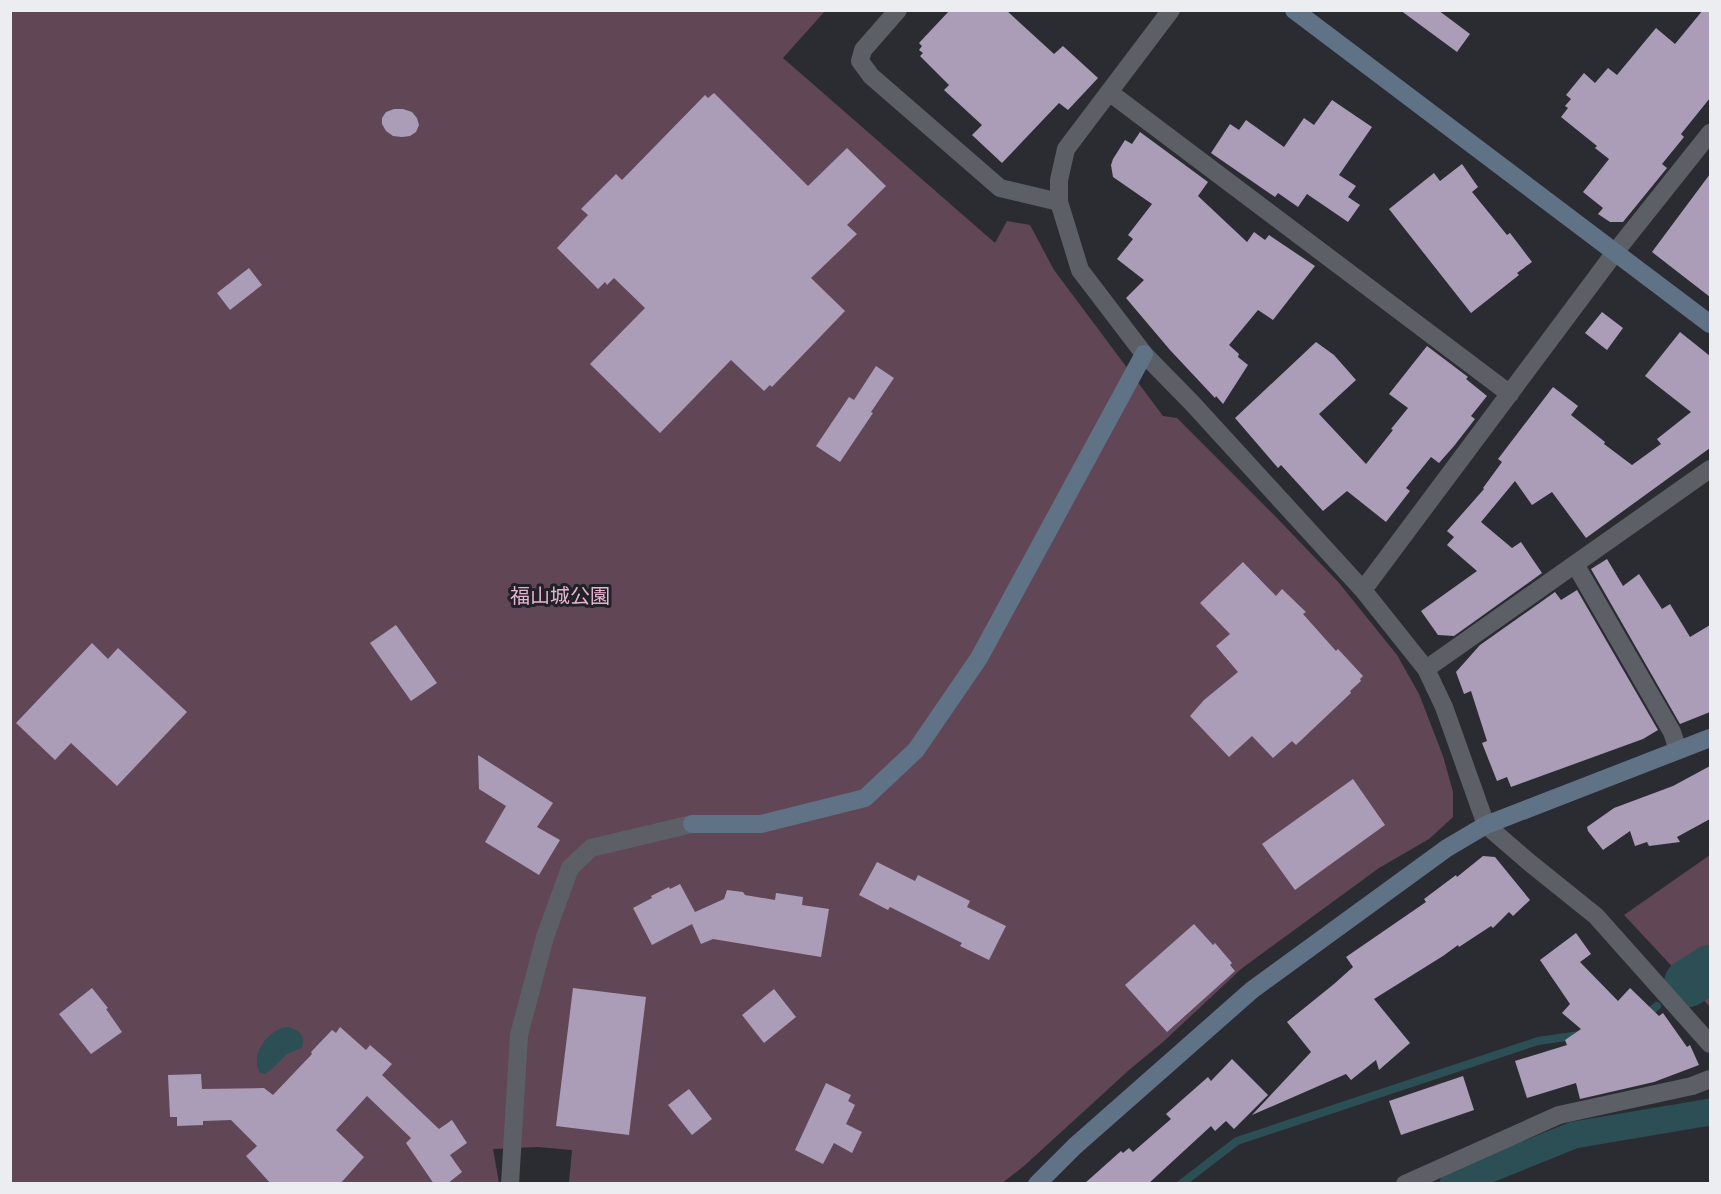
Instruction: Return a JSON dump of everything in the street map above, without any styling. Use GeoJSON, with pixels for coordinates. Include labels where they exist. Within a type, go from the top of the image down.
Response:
{"type":"FeatureCollection","features":[{"type":"Feature","properties":{"kind":"street"},"geometry":{"type":"LineString","coordinates":[[898,10],[863,50],[860,62],[871,76],[999,188],[1059,202]]}},
{"type":"Feature","properties":{"kind":"street"},"geometry":{"type":"LineString","coordinates":[[1170,10],[1066,149],[1059,180],[1059,202],[1080,270],[1144,354],[1363,590],[1426,669],[1444,707],[1486,825],[1596,916],[1710,1044]]}},
{"type":"Feature","properties":{"kind":"street"},"geometry":{"type":"LineString","coordinates":[[1294,10],[1710,324]]}},
{"type":"Feature","properties":{"kind":"street"},"geometry":{"type":"LineString","coordinates":[[1109,92],[1510,394]]}},
{"type":"Feature","properties":{"kind":"street"},"geometry":{"type":"LineString","coordinates":[[1363,590],[1616,251],[1710,133]]}},
{"type":"Feature","properties":{"kind":"street"},"geometry":{"type":"LineString","coordinates":[[510,1184],[519,1035],[545,937],[570,868],[591,848],[692,824],[761,824],[865,798],[916,750],[979,658],[1144,354]]}},
{"type":"Feature","properties":{"kind":"street"},"geometry":{"type":"LineString","coordinates":[[1426,669],[1710,469]]}},
{"type":"Feature","properties":{"kind":"street"},"geometry":{"type":"LineString","coordinates":[[1575,564],[1672,732],[1678,750]]}},
{"type":"Feature","properties":{"kind":"street"},"geometry":{"type":"LineString","coordinates":[[1037,1184],[1075,1146],[1252,990],[1447,848],[1486,825],[1710,738]]}},
{"type":"Feature","properties":{"kind":"street"},"geometry":{"type":"LineString","coordinates":[[1405,1184],[1559,1115],[1692,1086],[1710,1079]]}},
{"type":"Feature","properties":{"kind":"green space","name":"福山城公園"},"geometry":{"type":"Polygon","coordinates":[[[11,11],[825,11],[783,58],[995,243],[1007,221],[1030,225],[1054,270],[1163,416],[1177,418],[1276,517],[1339,583],[1397,655],[1419,694],[1443,756],[1453,792],[1453,817],[1429,839],[1379,868],[1241,969],[1163,1042],[1002,1183],[569,1183],[572,1150],[538,1147],[493,1149],[499,1183],[11,1183],[11,11]]]}},
{"type":"Feature","properties":{"kind":"green space"},"geometry":{"type":"Polygon","coordinates":[[[1710,855],[1710,1007],[1624,915],[1710,855]]]}},
{"type":"Feature","properties":{"kind":"water"},"geometry":{"type":"Polygon","coordinates":[[[287,1027],[300,1033],[303,1040],[302,1048],[287,1054],[265,1074],[260,1073],[257,1059],[262,1044],[273,1033],[287,1027]]]}},
{"type":"Feature","properties":{"kind":"building"},"geometry":{"type":"Polygon","coordinates":[[[950,10],[1006,10],[1054,54],[1063,46],[1098,78],[1068,110],[1059,103],[1002,163],[972,135],[982,125],[944,90],[949,85],[920,56],[923,53],[919,50],[922,46],[919,43],[950,10]]]}},
{"type":"Feature","properties":{"kind":"building"},"geometry":{"type":"Polygon","coordinates":[[[1400,10],[1438,10],[1470,34],[1457,52],[1400,10]]]}},
{"type":"Feature","properties":{"kind":"building"},"geometry":{"type":"Polygon","coordinates":[[[1703,10],[1710,10],[1710,98],[1681,134],[1684,137],[1662,164],[1667,168],[1623,222],[1610,222],[1598,214],[1603,208],[1583,192],[1609,159],[1595,148],[1597,146],[1561,117],[1568,108],[1565,106],[1571,99],[1566,95],[1584,73],[1595,83],[1608,68],[1617,75],[1656,28],[1675,44],[1703,10]]]}},
{"type":"Feature","properties":{"kind":"building"},"geometry":{"type":"Polygon","coordinates":[[[714,93],[808,186],[847,148],[886,186],[847,225],[857,234],[811,278],[845,311],[772,387],[770,385],[764,391],[731,360],[660,433],[590,364],[645,308],[614,278],[607,285],[605,282],[598,289],[557,248],[588,215],[581,209],[616,174],[622,180],[705,95],[708,98],[714,93]]]}},
{"type":"Feature","properties":{"kind":"building"},"geometry":{"type":"Polygon","coordinates":[[[1332,100],[1372,127],[1339,175],[1356,186],[1348,197],[1360,205],[1348,222],[1307,194],[1298,207],[1278,193],[1275,197],[1211,153],[1230,124],[1239,130],[1246,120],[1284,147],[1304,118],[1314,125],[1332,100]]]}},
{"type":"Feature","properties":{"kind":"building"},"geometry":{"type":"Polygon","coordinates":[[[394,109],[412,112],[419,125],[416,132],[402,137],[393,136],[386,131],[382,118],[386,112],[394,109]]]}},
{"type":"Feature","properties":{"kind":"building"},"geometry":{"type":"Polygon","coordinates":[[[1140,132],[1208,182],[1198,196],[1247,242],[1254,232],[1265,240],[1269,235],[1315,266],[1273,320],[1258,310],[1229,345],[1248,365],[1223,404],[1170,350],[1126,298],[1144,280],[1117,259],[1133,239],[1128,235],[1152,204],[1113,177],[1111,165],[1125,140],[1132,144],[1140,132]]]}},
{"type":"Feature","properties":{"kind":"building"},"geometry":{"type":"Polygon","coordinates":[[[1462,164],[1478,187],[1472,192],[1507,235],[1510,233],[1532,262],[1471,313],[1389,209],[1434,173],[1440,181],[1462,164]]]}},
{"type":"Feature","properties":{"kind":"building"},"geometry":{"type":"Polygon","coordinates":[[[1710,174],[1710,297],[1652,252],[1710,174]]]}},
{"type":"Feature","properties":{"kind":"building"},"geometry":{"type":"Polygon","coordinates":[[[249,268],[262,285],[230,310],[217,293],[249,268]]]}},
{"type":"Feature","properties":{"kind":"building"},"geometry":{"type":"Polygon","coordinates":[[[1602,312],[1623,328],[1607,350],[1585,333],[1602,312]]]}},
{"type":"Feature","properties":{"kind":"building"},"geometry":{"type":"Polygon","coordinates":[[[1680,332],[1710,356],[1710,448],[1586,538],[1552,492],[1532,505],[1515,481],[1481,522],[1512,548],[1521,542],[1542,573],[1454,636],[1438,635],[1421,611],[1477,571],[1447,545],[1454,537],[1447,531],[1484,489],[1502,462],[1498,459],[1553,387],[1578,406],[1571,415],[1632,465],[1661,444],[1657,439],[1691,412],[1645,376],[1680,332]]]}},
{"type":"Feature","properties":{"kind":"building"},"geometry":{"type":"Polygon","coordinates":[[[1316,342],[1334,355],[1356,380],[1319,414],[1366,464],[1408,408],[1389,394],[1427,346],[1468,377],[1466,379],[1487,396],[1471,416],[1475,419],[1454,446],[1439,463],[1431,457],[1406,488],[1410,491],[1386,522],[1347,491],[1323,511],[1281,465],[1278,468],[1235,418],[1316,342]]]}},
{"type":"Feature","properties":{"kind":"building"},"geometry":{"type":"Polygon","coordinates":[[[876,366],[894,378],[840,462],[816,446],[849,397],[854,400],[876,366]]]}},
{"type":"Feature","properties":{"kind":"building"},"geometry":{"type":"Polygon","coordinates":[[[1607,559],[1623,586],[1639,574],[1662,609],[1670,604],[1690,637],[1710,625],[1710,712],[1680,724],[1591,569],[1607,559]]]}},
{"type":"Feature","properties":{"kind":"building"},"geometry":{"type":"Polygon","coordinates":[[[1243,562],[1276,596],[1282,589],[1306,612],[1303,614],[1336,651],[1338,649],[1363,676],[1350,691],[1351,693],[1296,745],[1292,741],[1273,758],[1252,736],[1229,757],[1190,716],[1204,700],[1238,672],[1216,646],[1230,634],[1200,603],[1243,562]]]}},
{"type":"Feature","properties":{"kind":"building"},"geometry":{"type":"Polygon","coordinates":[[[1577,590],[1658,730],[1643,739],[1511,787],[1507,777],[1497,781],[1482,743],[1487,741],[1471,691],[1464,694],[1456,672],[1480,645],[1555,592],[1561,600],[1577,590]]]}},
{"type":"Feature","properties":{"kind":"building"},"geometry":{"type":"Polygon","coordinates":[[[396,625],[437,683],[411,701],[370,643],[396,625]]]}},
{"type":"Feature","properties":{"kind":"building"},"geometry":{"type":"Polygon","coordinates":[[[92,643],[108,659],[118,648],[187,712],[117,786],[71,743],[55,760],[16,723],[92,643]]]}},
{"type":"Feature","properties":{"kind":"building"},"geometry":{"type":"Polygon","coordinates":[[[478,755],[553,803],[537,827],[560,840],[539,875],[485,842],[506,806],[479,789],[478,755]]]}},
{"type":"Feature","properties":{"kind":"building"},"geometry":{"type":"Polygon","coordinates":[[[1710,766],[1710,819],[1677,837],[1680,842],[1649,846],[1647,842],[1635,846],[1630,831],[1603,850],[1588,831],[1587,827],[1614,808],[1673,786],[1710,766]]]}},
{"type":"Feature","properties":{"kind":"building"},"geometry":{"type":"Polygon","coordinates":[[[1353,779],[1385,825],[1295,890],[1262,844],[1353,779]]]}},
{"type":"Feature","properties":{"kind":"building"},"geometry":{"type":"Polygon","coordinates":[[[1483,856],[1495,857],[1530,900],[1513,916],[1509,912],[1493,928],[1491,926],[1459,947],[1458,945],[1374,999],[1410,1043],[1379,1070],[1376,1060],[1351,1080],[1346,1074],[1252,1115],[1311,1052],[1287,1022],[1353,967],[1346,957],[1426,902],[1424,899],[1483,856]]]}},
{"type":"Feature","properties":{"kind":"building"},"geometry":{"type":"Polygon","coordinates":[[[877,862],[915,881],[918,875],[970,901],[967,907],[1006,926],[989,960],[960,946],[962,943],[890,907],[888,910],[859,895],[877,862]]]}},
{"type":"Feature","properties":{"kind":"building"},"geometry":{"type":"Polygon","coordinates":[[[680,884],[695,912],[724,899],[727,890],[775,900],[776,893],[803,897],[802,905],[829,909],[821,957],[713,939],[701,944],[692,924],[652,945],[633,908],[652,898],[651,896],[680,884]]]}},
{"type":"Feature","properties":{"kind":"building"},"geometry":{"type":"Polygon","coordinates":[[[1194,924],[1213,945],[1215,943],[1232,963],[1230,965],[1235,971],[1167,1032],[1125,985],[1194,924]]]}},
{"type":"Feature","properties":{"kind":"building"},"geometry":{"type":"Polygon","coordinates":[[[1576,933],[1591,954],[1580,962],[1618,1001],[1630,988],[1659,1016],[1663,1013],[1687,1047],[1690,1045],[1699,1065],[1654,1082],[1580,1099],[1576,1083],[1527,1098],[1515,1061],[1567,1045],[1565,1040],[1581,1029],[1562,1013],[1570,1004],[1540,960],[1576,933]]]}},
{"type":"Feature","properties":{"kind":"building"},"geometry":{"type":"Polygon","coordinates":[[[92,988],[108,1008],[106,1009],[122,1032],[91,1054],[59,1014],[92,988]]]}},
{"type":"Feature","properties":{"kind":"building"},"geometry":{"type":"Polygon","coordinates":[[[573,988],[646,997],[629,1135],[556,1126],[573,988]]]}},
{"type":"Feature","properties":{"kind":"building"},"geometry":{"type":"Polygon","coordinates":[[[774,989],[796,1017],[764,1043],[742,1015],[774,989]]]}},
{"type":"Feature","properties":{"kind":"building"},"geometry":{"type":"Polygon","coordinates":[[[340,1027],[366,1050],[370,1045],[392,1064],[382,1075],[439,1129],[452,1120],[467,1143],[450,1155],[462,1172],[447,1184],[434,1184],[406,1143],[411,1138],[367,1096],[336,1130],[364,1157],[340,1184],[271,1184],[246,1156],[257,1146],[231,1120],[203,1121],[203,1125],[177,1126],[177,1117],[170,1117],[168,1075],[201,1074],[202,1089],[264,1088],[273,1095],[332,1030],[336,1033],[340,1027]]]}},
{"type":"Feature","properties":{"kind":"building"},"geometry":{"type":"Polygon","coordinates":[[[1232,1059],[1268,1095],[1234,1129],[1226,1121],[1215,1131],[1211,1126],[1148,1184],[1084,1184],[1121,1151],[1123,1153],[1129,1148],[1133,1152],[1171,1119],[1166,1114],[1208,1077],[1211,1081],[1232,1059]]]}},
{"type":"Feature","properties":{"kind":"building"},"geometry":{"type":"Polygon","coordinates":[[[1463,1076],[1474,1110],[1401,1135],[1389,1101],[1463,1076]]]}},
{"type":"Feature","properties":{"kind":"building"},"geometry":{"type":"Polygon","coordinates":[[[826,1083],[851,1095],[848,1101],[855,1105],[846,1124],[862,1132],[852,1153],[834,1143],[823,1164],[795,1150],[826,1083]]]}},
{"type":"Feature","properties":{"kind":"building"},"geometry":{"type":"Polygon","coordinates":[[[689,1089],[712,1119],[692,1135],[668,1105],[689,1089]]]}},
{"type":"Feature","properties":{"kind":"waterway"},"geometry":{"type":"LineString","coordinates":[[1688,983],[1710,969]]}},
{"type":"Feature","properties":{"kind":"waterway"},"geometry":{"type":"LineString","coordinates":[[1643,1017],[1657,1006]]}},
{"type":"Feature","properties":{"kind":"waterway"},"geometry":{"type":"LineString","coordinates":[[1181,1184],[1237,1141],[1538,1041],[1580,1035]]}},
{"type":"Feature","properties":{"kind":"waterway"},"geometry":{"type":"LineString","coordinates":[[1453,1184],[1574,1135],[1710,1112]]}}]}
